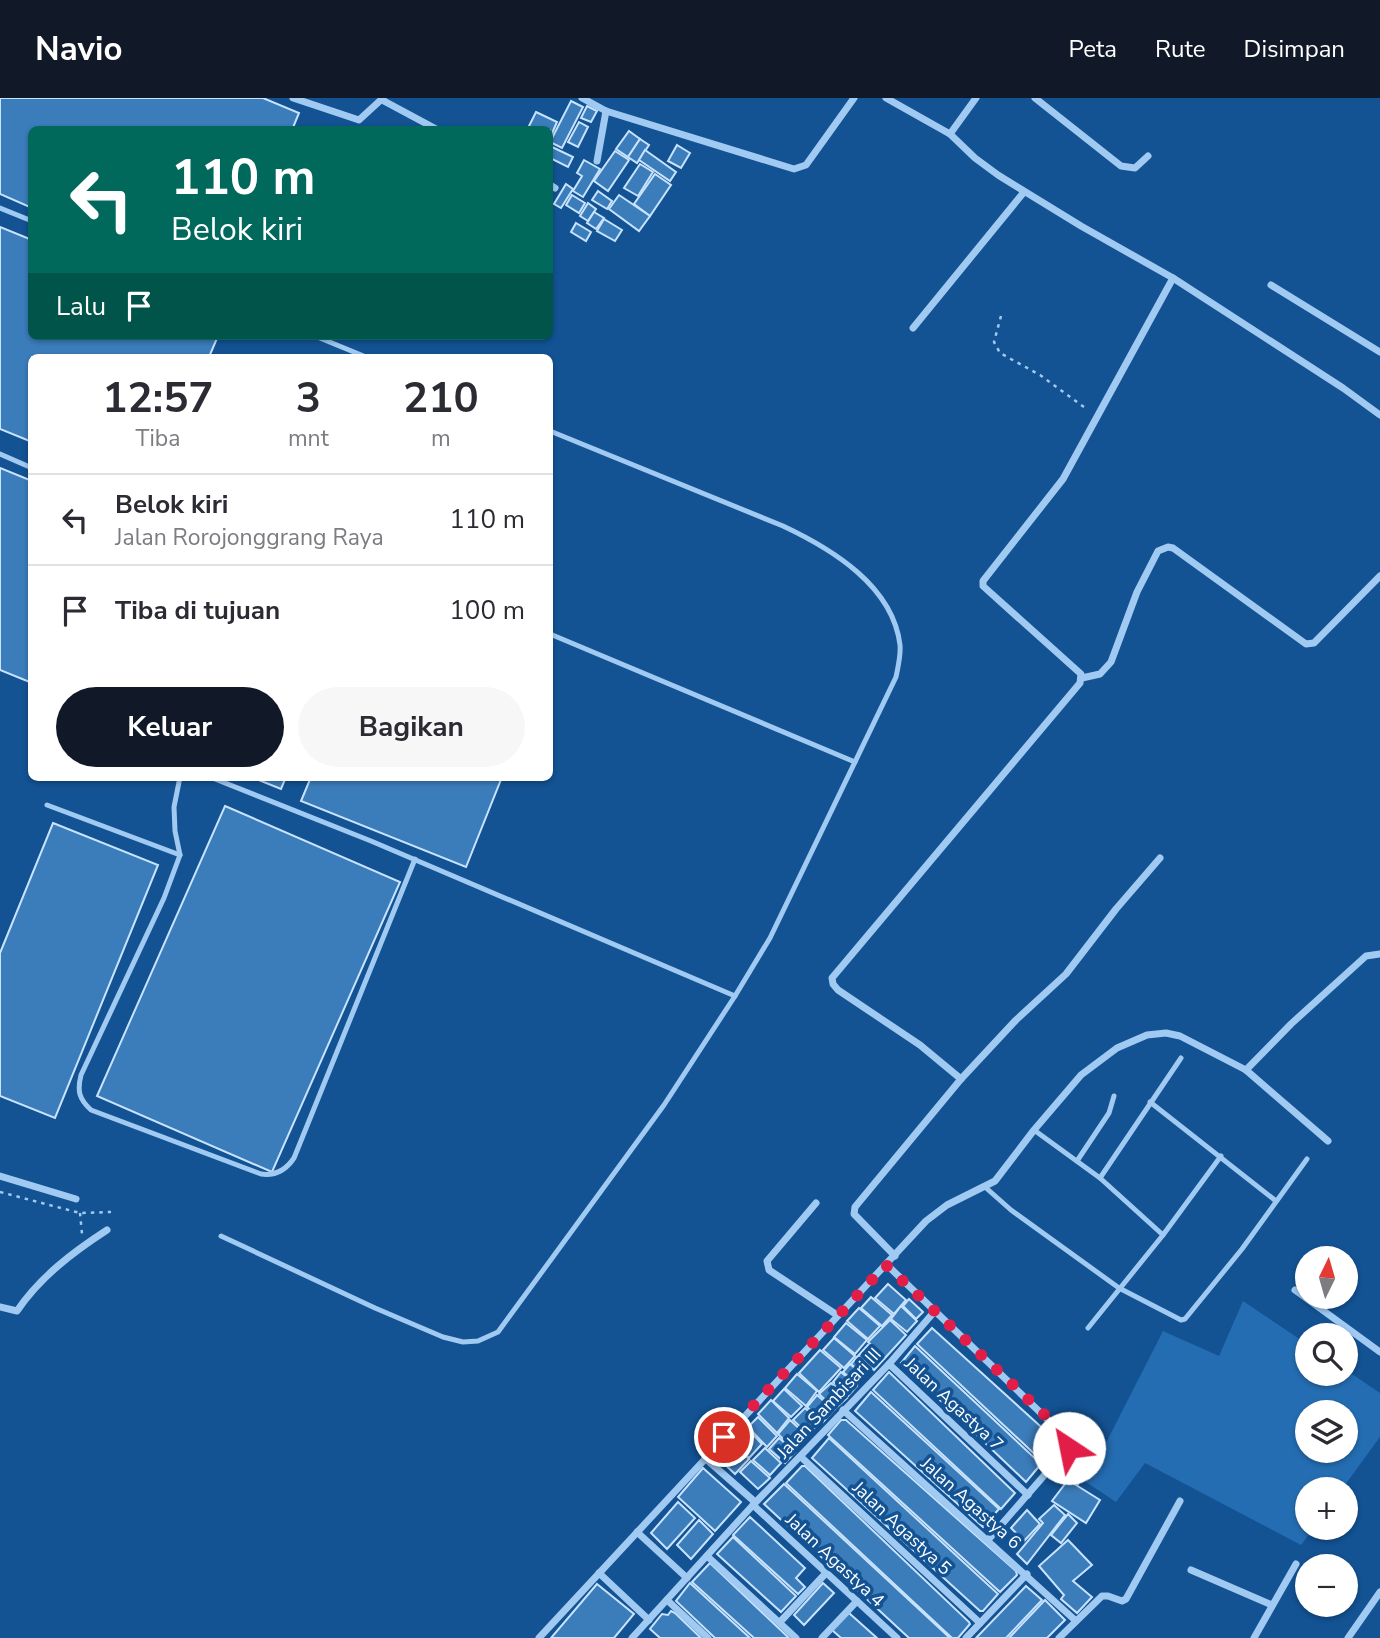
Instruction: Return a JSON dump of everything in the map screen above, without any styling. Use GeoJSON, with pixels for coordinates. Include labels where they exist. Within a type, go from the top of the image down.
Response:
{"type":"FeatureCollection","features":[{"type":"Feature","properties":{"kind":"street"},"geometry":{"type":"LineString","coordinates":[[293,98],[359,121],[383,99],[431,126]]}},
{"type":"Feature","properties":{"kind":"street"},"geometry":{"type":"LineString","coordinates":[[582,98],[606,111],[794,169],[806,165],[855,98]]}},
{"type":"Feature","properties":{"kind":"street"},"geometry":{"type":"LineString","coordinates":[[886,98],[950,134],[975,158],[1024,192],[1173,278],[1380,415]]}},
{"type":"Feature","properties":{"kind":"street"},"geometry":{"type":"LineString","coordinates":[[950,134],[976,98]]}},
{"type":"Feature","properties":{"kind":"street"},"geometry":{"type":"LineString","coordinates":[[1035,98],[1121,166],[1135,168],[1148,156]]}},
{"type":"Feature","properties":{"kind":"street"},"geometry":{"type":"LineString","coordinates":[[597,161],[606,111]]}},
{"type":"Feature","properties":{"kind":"street"},"geometry":{"type":"LineString","coordinates":[[913,328],[1024,192]]}},
{"type":"Feature","properties":{"kind":"street"},"geometry":{"type":"LineString","coordinates":[[961,1079],[920,1045],[838,990],[832,984],[832,978],[1080,683],[1081,674],[983,586],[983,582],[1063,479],[1099,418],[1173,278]]}},
{"type":"Feature","properties":{"kind":"street"},"geometry":{"type":"LineString","coordinates":[[1271,285],[1380,352]]}},
{"type":"Feature","properties":{"kind":"street"},"geometry":{"type":"LineString","coordinates":[[1082,678],[1100,674],[1111,662],[1137,592],[1161,549],[1173,548],[1306,644],[1314,643],[1380,576]]}},
{"type":"Feature","properties":{"kind":"street"},"geometry":{"type":"LineString","coordinates":[[895,1256],[853,1210],[961,1079],[1016,1020],[1066,974],[1160,858]]}},
{"type":"Feature","properties":{"kind":"street"},"geometry":{"type":"LineString","coordinates":[[1246,1070],[1366,956],[1380,954]]}},
{"type":"Feature","properties":{"kind":"street"},"geometry":{"type":"LineString","coordinates":[[539,1638],[837,1315],[937,1211],[995,1181],[1081,1075],[1117,1048],[1147,1035],[1166,1032],[1180,1036],[1246,1070],[1328,1141]]}},
{"type":"Feature","properties":{"kind":"street"},"geometry":{"type":"LineString","coordinates":[[0,1176],[76,1199]]}},
{"type":"Feature","properties":{"kind":"street"},"geometry":{"type":"LineString","coordinates":[[816,1203],[767,1261],[767,1266],[769,1270],[837,1315]]}},
{"type":"Feature","properties":{"kind":"street"},"geometry":{"type":"LineString","coordinates":[[0,1307],[17,1311],[55,1269],[107,1230]]}},
{"type":"Feature","properties":{"kind":"street"},"geometry":{"type":"LineString","coordinates":[[886,1265],[1070,1441],[1069,1448],[988,1540]]}},
{"type":"Feature","properties":{"kind":"street"},"geometry":{"type":"LineString","coordinates":[[1321,1309],[1380,1352]]}},
{"type":"Feature","properties":{"kind":"street","name":"Jalan Sambisari III"},"geometry":{"type":"LineString","coordinates":[[632,1638],[754,1504],[889,1364],[934,1312]]}},
{"type":"Feature","properties":{"kind":"street","name":"Jalan Agastya 7"},"geometry":{"type":"LineString","coordinates":[[889,1364],[1028,1495]]}},
{"type":"Feature","properties":{"kind":"street","name":"Jalan Agastya 6"},"geometry":{"type":"LineString","coordinates":[[844,1410],[1076,1621]]}},
{"type":"Feature","properties":{"kind":"street","name":"Jalan Agastya 5"},"geometry":{"type":"LineString","coordinates":[[801,1457],[980,1623]]}},
{"type":"Feature","properties":{"kind":"street","name":"Jalan Agastya 4"},"geometry":{"type":"LineString","coordinates":[[705,1458],[897,1638]]}},
{"type":"Feature","properties":{"kind":"street"},"geometry":{"type":"LineString","coordinates":[[1059,1638],[1102,1596],[1122,1601],[1126,1599],[1180,1501]]}},
{"type":"Feature","properties":{"kind":"street"},"geometry":{"type":"LineString","coordinates":[[637,1532],[687,1578]]}},
{"type":"Feature","properties":{"kind":"street"},"geometry":{"type":"LineString","coordinates":[[708,1556],[796,1638]]}},
{"type":"Feature","properties":{"kind":"street"},"geometry":{"type":"LineString","coordinates":[[1254,1638],[1295,1566]]}},
{"type":"Feature","properties":{"kind":"street"},"geometry":{"type":"LineString","coordinates":[[1191,1570],[1272,1605]]}},
{"type":"Feature","properties":{"kind":"street"},"geometry":{"type":"LineString","coordinates":[[599,1573],[649,1620]]}},
{"type":"Feature","properties":{"kind":"street"},"geometry":{"type":"LineString","coordinates":[[779,1622],[826,1573]]}},
{"type":"Feature","properties":{"kind":"street"},"geometry":{"type":"LineString","coordinates":[[966,1638],[1027,1574]]}},
{"type":"Feature","properties":{"kind":"street"},"geometry":{"type":"LineString","coordinates":[[1348,1638],[1380,1592]]}},
{"type":"Feature","properties":{"kind":"street"},"geometry":{"type":"LineString","coordinates":[[667,1600],[708,1638]]}},
{"type":"Feature","properties":{"kind":"street"},"geometry":{"type":"LineString","coordinates":[[822,1638],[857,1601]]}},
{"type":"Feature","properties":{"kind":"lane"},"geometry":{"type":"LineString","coordinates":[[0,208],[28,219]]}},
{"type":"Feature","properties":{"kind":"lane"},"geometry":{"type":"LineString","coordinates":[[324,340],[355,354]]}},
{"type":"Feature","properties":{"kind":"lane"},"geometry":{"type":"LineString","coordinates":[[221,1236],[443,1337],[463,1342],[478,1341],[498,1332],[664,1105],[735,996],[770,938],[896,677],[901,647],[892,614],[852,568],[819,543],[553,432]]}},
{"type":"Feature","properties":{"kind":"lane"},"geometry":{"type":"LineString","coordinates":[[0,454],[28,466]]}},
{"type":"Feature","properties":{"kind":"lane"},"geometry":{"type":"LineString","coordinates":[[553,635],[855,762]]}},
{"type":"Feature","properties":{"kind":"lane"},"geometry":{"type":"LineString","coordinates":[[179,781],[174,807],[174,831],[180,855],[164,898],[81,1076],[79,1095],[91,1110],[252,1171],[270,1175],[286,1168],[294,1158],[415,859]]}},
{"type":"Feature","properties":{"kind":"lane"},"geometry":{"type":"LineString","coordinates":[[220,781],[415,859],[735,996]]}},
{"type":"Feature","properties":{"kind":"lane"},"geometry":{"type":"LineString","coordinates":[[47,805],[180,855]]}},
{"type":"Feature","properties":{"kind":"lane"},"geometry":{"type":"LineString","coordinates":[[1100,1178],[1181,1058]]}},
{"type":"Feature","properties":{"kind":"lane"},"geometry":{"type":"LineString","coordinates":[[1077,1161],[1109,1113],[1114,1096]]}},
{"type":"Feature","properties":{"kind":"lane"},"geometry":{"type":"LineString","coordinates":[[1150,1102],[1276,1201]]}},
{"type":"Feature","properties":{"kind":"lane"},"geometry":{"type":"LineString","coordinates":[[1034,1130],[1100,1178],[1163,1235]]}},
{"type":"Feature","properties":{"kind":"lane"},"geometry":{"type":"LineString","coordinates":[[1088,1328],[1163,1235],[1221,1156]]}},
{"type":"Feature","properties":{"kind":"lane"},"geometry":{"type":"LineString","coordinates":[[985,1186],[1011,1210],[1119,1288],[1177,1320],[1185,1319],[1242,1249],[1307,1159]]}},
{"type":"Feature","properties":{"kind":"path"},"geometry":{"type":"LineString","coordinates":[[1001,316],[994,342],[1000,353],[1040,375],[1099,418]]}},
{"type":"Feature","properties":{"kind":"path"},"geometry":{"type":"LineString","coordinates":[[80,1213],[82,1236]]}},
{"type":"Feature","properties":{"kind":"shaded area"},"geometry":{"type":"Polygon","coordinates":[[[1243,1301],[1295,1336],[1295,1386],[1358,1386],[1358,1378],[1380,1393],[1380,1437],[1351,1477],[1295,1477],[1295,1540],[1305,1540],[1301,1545],[1145,1463],[1116,1502],[1086,1482],[1163,1331],[1219,1356],[1243,1301]]]}},
{"type":"Feature","properties":{"kind":"building"},"geometry":{"type":"Polygon","coordinates":[[[0,98],[263,98],[299,113],[294,126],[28,126],[28,206],[0,194],[0,98]]]}},
{"type":"Feature","properties":{"kind":"building"},"geometry":{"type":"Polygon","coordinates":[[[571,101],[583,107],[562,148],[553,144],[553,136],[571,101]]]}},
{"type":"Feature","properties":{"kind":"building"},"geometry":{"type":"Polygon","coordinates":[[[587,106],[597,111],[591,122],[581,118],[587,106]]]}},
{"type":"Feature","properties":{"kind":"building"},"geometry":{"type":"Polygon","coordinates":[[[536,112],[557,122],[553,131],[553,126],[529,126],[536,112]]]}},
{"type":"Feature","properties":{"kind":"building"},"geometry":{"type":"Polygon","coordinates":[[[579,122],[588,127],[578,147],[568,142],[579,122]]]}},
{"type":"Feature","properties":{"kind":"building"},"geometry":{"type":"Polygon","coordinates":[[[629,131],[640,139],[628,157],[616,149],[629,131]]]}},
{"type":"Feature","properties":{"kind":"building"},"geometry":{"type":"Polygon","coordinates":[[[640,139],[649,145],[637,163],[628,157],[640,139]]]}},
{"type":"Feature","properties":{"kind":"building"},"geometry":{"type":"Polygon","coordinates":[[[677,145],[690,153],[681,168],[668,161],[677,145]]]}},
{"type":"Feature","properties":{"kind":"building"},"geometry":{"type":"Polygon","coordinates":[[[553,147],[573,157],[568,167],[553,160],[553,147]]]}},
{"type":"Feature","properties":{"kind":"building"},"geometry":{"type":"Polygon","coordinates":[[[645,150],[676,172],[670,181],[639,160],[645,150]]]}},
{"type":"Feature","properties":{"kind":"building"},"geometry":{"type":"Polygon","coordinates":[[[615,151],[629,160],[608,191],[594,181],[615,151]]]}},
{"type":"Feature","properties":{"kind":"building"},"geometry":{"type":"Polygon","coordinates":[[[584,160],[600,169],[583,197],[573,191],[582,176],[577,173],[584,160]]]}},
{"type":"Feature","properties":{"kind":"building"},"geometry":{"type":"Polygon","coordinates":[[[640,164],[653,172],[638,196],[624,188],[640,164]]]}},
{"type":"Feature","properties":{"kind":"building"},"geometry":{"type":"Polygon","coordinates":[[[655,174],[671,185],[650,216],[634,204],[655,174]]]}},
{"type":"Feature","properties":{"kind":"building"},"geometry":{"type":"Polygon","coordinates":[[[566,184],[573,189],[561,208],[554,204],[566,184]]]}},
{"type":"Feature","properties":{"kind":"building"},"geometry":{"type":"Polygon","coordinates":[[[598,191],[612,201],[607,209],[592,200],[598,191]]]}},
{"type":"Feature","properties":{"kind":"building"},"geometry":{"type":"Polygon","coordinates":[[[572,195],[585,203],[579,213],[566,205],[572,195]]]}},
{"type":"Feature","properties":{"kind":"building"},"geometry":{"type":"Polygon","coordinates":[[[619,195],[650,216],[639,231],[609,209],[619,195]]]}},
{"type":"Feature","properties":{"kind":"building"},"geometry":{"type":"Polygon","coordinates":[[[588,203],[596,209],[588,221],[580,216],[588,203]]]}},
{"type":"Feature","properties":{"kind":"building"},"geometry":{"type":"Polygon","coordinates":[[[594,212],[604,218],[596,229],[587,223],[594,212]]]}},
{"type":"Feature","properties":{"kind":"building"},"geometry":{"type":"Polygon","coordinates":[[[604,219],[622,230],[615,241],[597,231],[604,219]]]}},
{"type":"Feature","properties":{"kind":"building"},"geometry":{"type":"Polygon","coordinates":[[[576,223],[591,232],[586,241],[571,232],[576,223]]]}},
{"type":"Feature","properties":{"kind":"building"},"geometry":{"type":"Polygon","coordinates":[[[0,227],[28,238],[28,340],[216,340],[210,354],[28,354],[28,440],[0,429],[0,227]]]}},
{"type":"Feature","properties":{"kind":"building"},"geometry":{"type":"Polygon","coordinates":[[[0,468],[28,479],[28,681],[0,670],[0,468]]]}},
{"type":"Feature","properties":{"kind":"building"},"geometry":{"type":"Polygon","coordinates":[[[261,781],[284,781],[281,789],[261,781]]]}},
{"type":"Feature","properties":{"kind":"building"},"geometry":{"type":"Polygon","coordinates":[[[309,781],[500,781],[466,867],[301,801],[309,781]]]}},
{"type":"Feature","properties":{"kind":"building"},"geometry":{"type":"Polygon","coordinates":[[[225,806],[400,882],[272,1172],[97,1096],[225,806]]]}},
{"type":"Feature","properties":{"kind":"building"},"geometry":{"type":"Polygon","coordinates":[[[53,823],[158,865],[55,1118],[0,1096],[0,953],[53,823]]]}},
{"type":"Feature","properties":{"kind":"building"},"geometry":{"type":"Polygon","coordinates":[[[888,1284],[906,1300],[894,1314],[875,1298],[888,1284]]]}},
{"type":"Feature","properties":{"kind":"building"},"geometry":{"type":"Polygon","coordinates":[[[871,1297],[892,1315],[882,1326],[861,1308],[871,1297]]]}},
{"type":"Feature","properties":{"kind":"building"},"geometry":{"type":"Polygon","coordinates":[[[909,1299],[923,1312],[916,1319],[903,1306],[909,1299]]]}},
{"type":"Feature","properties":{"kind":"building"},"geometry":{"type":"Polygon","coordinates":[[[901,1306],[917,1321],[907,1332],[891,1319],[901,1306]]]}},
{"type":"Feature","properties":{"kind":"building"},"geometry":{"type":"Polygon","coordinates":[[[859,1308],[880,1326],[868,1339],[847,1321],[859,1308]]]}},
{"type":"Feature","properties":{"kind":"building"},"geometry":{"type":"Polygon","coordinates":[[[890,1320],[906,1335],[885,1358],[868,1342],[890,1320]]]}},
{"type":"Feature","properties":{"kind":"building"},"geometry":{"type":"Polygon","coordinates":[[[846,1323],[867,1340],[855,1354],[834,1337],[846,1323]]]}},
{"type":"Feature","properties":{"kind":"building"},"geometry":{"type":"Polygon","coordinates":[[[932,1328],[1060,1444],[1043,1462],[917,1344],[932,1328]]]}},
{"type":"Feature","properties":{"kind":"building"},"geometry":{"type":"Polygon","coordinates":[[[834,1338],[855,1356],[844,1368],[823,1350],[834,1338]]]}},
{"type":"Feature","properties":{"kind":"building"},"geometry":{"type":"Polygon","coordinates":[[[868,1345],[884,1359],[874,1370],[858,1356],[868,1345]]]}},
{"type":"Feature","properties":{"kind":"building"},"geometry":{"type":"Polygon","coordinates":[[[915,1346],[1041,1464],[1026,1482],[901,1363],[915,1346]]]}},
{"type":"Feature","properties":{"kind":"building"},"geometry":{"type":"Polygon","coordinates":[[[820,1350],[841,1368],[819,1392],[799,1373],[820,1350]]]}},
{"type":"Feature","properties":{"kind":"building"},"geometry":{"type":"Polygon","coordinates":[[[857,1357],[870,1368],[864,1375],[851,1364],[857,1357]]]}},
{"type":"Feature","properties":{"kind":"building"},"geometry":{"type":"Polygon","coordinates":[[[850,1364],[864,1376],[857,1384],[843,1372],[850,1364]]]}},
{"type":"Feature","properties":{"kind":"building"},"geometry":{"type":"Polygon","coordinates":[[[841,1372],[857,1386],[848,1396],[833,1382],[841,1372]]]}},
{"type":"Feature","properties":{"kind":"building"},"geometry":{"type":"Polygon","coordinates":[[[889,1372],[1015,1493],[1001,1509],[873,1390],[889,1372]]]}},
{"type":"Feature","properties":{"kind":"building"},"geometry":{"type":"Polygon","coordinates":[[[797,1374],[817,1391],[806,1406],[785,1388],[797,1374]]]}},
{"type":"Feature","properties":{"kind":"building"},"geometry":{"type":"Polygon","coordinates":[[[831,1383],[847,1398],[835,1409],[819,1394],[831,1383]]]}},
{"type":"Feature","properties":{"kind":"building"},"geometry":{"type":"Polygon","coordinates":[[[784,1389],[802,1406],[791,1417],[773,1401],[784,1389]]]}},
{"type":"Feature","properties":{"kind":"building"},"geometry":{"type":"Polygon","coordinates":[[[871,1392],[999,1509],[983,1527],[855,1411],[871,1392]]]}},
{"type":"Feature","properties":{"kind":"building"},"geometry":{"type":"Polygon","coordinates":[[[817,1395],[834,1410],[823,1422],[807,1407],[817,1395]]]}},
{"type":"Feature","properties":{"kind":"building"},"geometry":{"type":"Polygon","coordinates":[[[771,1400],[789,1418],[777,1433],[758,1414],[771,1400]]]}},
{"type":"Feature","properties":{"kind":"building"},"geometry":{"type":"Polygon","coordinates":[[[805,1408],[821,1422],[808,1434],[793,1420],[805,1408]]]}},
{"type":"Feature","properties":{"kind":"building"},"geometry":{"type":"Polygon","coordinates":[[[758,1417],[777,1436],[767,1447],[748,1427],[758,1417]]]}},
{"type":"Feature","properties":{"kind":"building"},"geometry":{"type":"Polygon","coordinates":[[[790,1420],[806,1435],[794,1450],[778,1434],[790,1420]]]}},
{"type":"Feature","properties":{"kind":"building"},"geometry":{"type":"Polygon","coordinates":[[[841,1420],[846,1420],[1016,1571],[1017,1575],[1000,1592],[828,1435],[841,1420]]]}},
{"type":"Feature","properties":{"kind":"building"},"geometry":{"type":"Polygon","coordinates":[[[745,1426],[762,1444],[749,1458],[731,1440],[745,1426]]]}},
{"type":"Feature","properties":{"kind":"building"},"geometry":{"type":"Polygon","coordinates":[[[779,1438],[795,1452],[785,1463],[769,1449],[779,1438]]]}},
{"type":"Feature","properties":{"kind":"building"},"geometry":{"type":"Polygon","coordinates":[[[829,1438],[998,1594],[983,1611],[812,1458],[829,1438]]]}},
{"type":"Feature","properties":{"kind":"building"},"geometry":{"type":"Polygon","coordinates":[[[1082,1439],[1099,1452],[1092,1463],[1075,1450],[1082,1439]]]}},
{"type":"Feature","properties":{"kind":"building"},"geometry":{"type":"Polygon","coordinates":[[[734,1444],[749,1459],[735,1474],[719,1459],[734,1444]]]}},
{"type":"Feature","properties":{"kind":"building"},"geometry":{"type":"Polygon","coordinates":[[[765,1448],[781,1463],[770,1475],[753,1460],[765,1448]]]}},
{"type":"Feature","properties":{"kind":"building"},"geometry":{"type":"Polygon","coordinates":[[[1077,1457],[1090,1467],[1078,1484],[1065,1472],[1077,1457]]]}},
{"type":"Feature","properties":{"kind":"building"},"geometry":{"type":"Polygon","coordinates":[[[751,1461],[770,1478],[758,1489],[740,1472],[751,1461]]]}},
{"type":"Feature","properties":{"kind":"building"},"geometry":{"type":"Polygon","coordinates":[[[802,1466],[969,1622],[958,1638],[952,1638],[786,1483],[802,1466]]]}},
{"type":"Feature","properties":{"kind":"building"},"geometry":{"type":"Polygon","coordinates":[[[703,1468],[741,1502],[715,1531],[678,1497],[703,1468]]]}},
{"type":"Feature","properties":{"kind":"building"},"geometry":{"type":"Polygon","coordinates":[[[1068,1480],[1100,1500],[1086,1523],[1052,1501],[1068,1480]]]}},
{"type":"Feature","properties":{"kind":"building"},"geometry":{"type":"Polygon","coordinates":[[[784,1484],[950,1638],[909,1638],[764,1504],[784,1484]]]}},
{"type":"Feature","properties":{"kind":"building"},"geometry":{"type":"Polygon","coordinates":[[[678,1502],[695,1518],[667,1549],[651,1533],[678,1502]]]}},
{"type":"Feature","properties":{"kind":"building"},"geometry":{"type":"Polygon","coordinates":[[[1054,1505],[1065,1515],[1027,1564],[1017,1554],[1043,1523],[1039,1519],[1054,1505]]]}},
{"type":"Feature","properties":{"kind":"building"},"geometry":{"type":"Polygon","coordinates":[[[1027,1510],[1040,1524],[1024,1541],[1011,1528],[1027,1510]]]}},
{"type":"Feature","properties":{"kind":"building"},"geometry":{"type":"Polygon","coordinates":[[[1068,1514],[1077,1523],[1061,1543],[1051,1535],[1068,1514]]]}},
{"type":"Feature","properties":{"kind":"building"},"geometry":{"type":"Polygon","coordinates":[[[750,1517],[805,1568],[796,1578],[805,1587],[798,1594],[733,1535],[750,1517]]]}},
{"type":"Feature","properties":{"kind":"building"},"geometry":{"type":"Polygon","coordinates":[[[699,1520],[713,1534],[691,1559],[677,1545],[699,1520]]]}},
{"type":"Feature","properties":{"kind":"building"},"geometry":{"type":"Polygon","coordinates":[[[733,1537],[796,1596],[781,1612],[717,1554],[733,1537]]]}},
{"type":"Feature","properties":{"kind":"building"},"geometry":{"type":"Polygon","coordinates":[[[1068,1540],[1092,1565],[1073,1581],[1092,1597],[1077,1613],[1061,1599],[1064,1595],[1039,1566],[1068,1540]]]}},
{"type":"Feature","properties":{"kind":"building"},"geometry":{"type":"Polygon","coordinates":[[[710,1563],[789,1638],[754,1638],[692,1582],[710,1563]]]}},
{"type":"Feature","properties":{"kind":"building"},"geometry":{"type":"Polygon","coordinates":[[[690,1583],[750,1638],[715,1638],[676,1601],[690,1583]]]}},
{"type":"Feature","properties":{"kind":"building"},"geometry":{"type":"Polygon","coordinates":[[[823,1583],[834,1593],[804,1625],[794,1615],[823,1583]]]}},
{"type":"Feature","properties":{"kind":"building"},"geometry":{"type":"Polygon","coordinates":[[[597,1584],[634,1614],[614,1638],[551,1638],[597,1584]]]}},
{"type":"Feature","properties":{"kind":"building"},"geometry":{"type":"Polygon","coordinates":[[[1026,1586],[1042,1600],[1006,1638],[976,1638],[1026,1586]]]}},
{"type":"Feature","properties":{"kind":"building"},"geometry":{"type":"Polygon","coordinates":[[[1045,1600],[1065,1620],[1047,1638],[1009,1638],[1045,1600]]]}},
{"type":"Feature","properties":{"kind":"building"},"geometry":{"type":"Polygon","coordinates":[[[671,1611],[701,1638],[660,1638],[650,1629],[662,1614],[668,1615],[671,1611]]]}},
{"type":"Feature","properties":{"kind":"building"},"geometry":{"type":"Polygon","coordinates":[[[849,1613],[877,1638],[841,1638],[832,1630],[849,1613]]]}},
{"type":"Feature","properties":{"kind":"route"},"geometry":{"type":"LineString","coordinates":[[724,1437],[886,1265],[1067,1436],[1070,1441],[1069,1448]]}}]}
